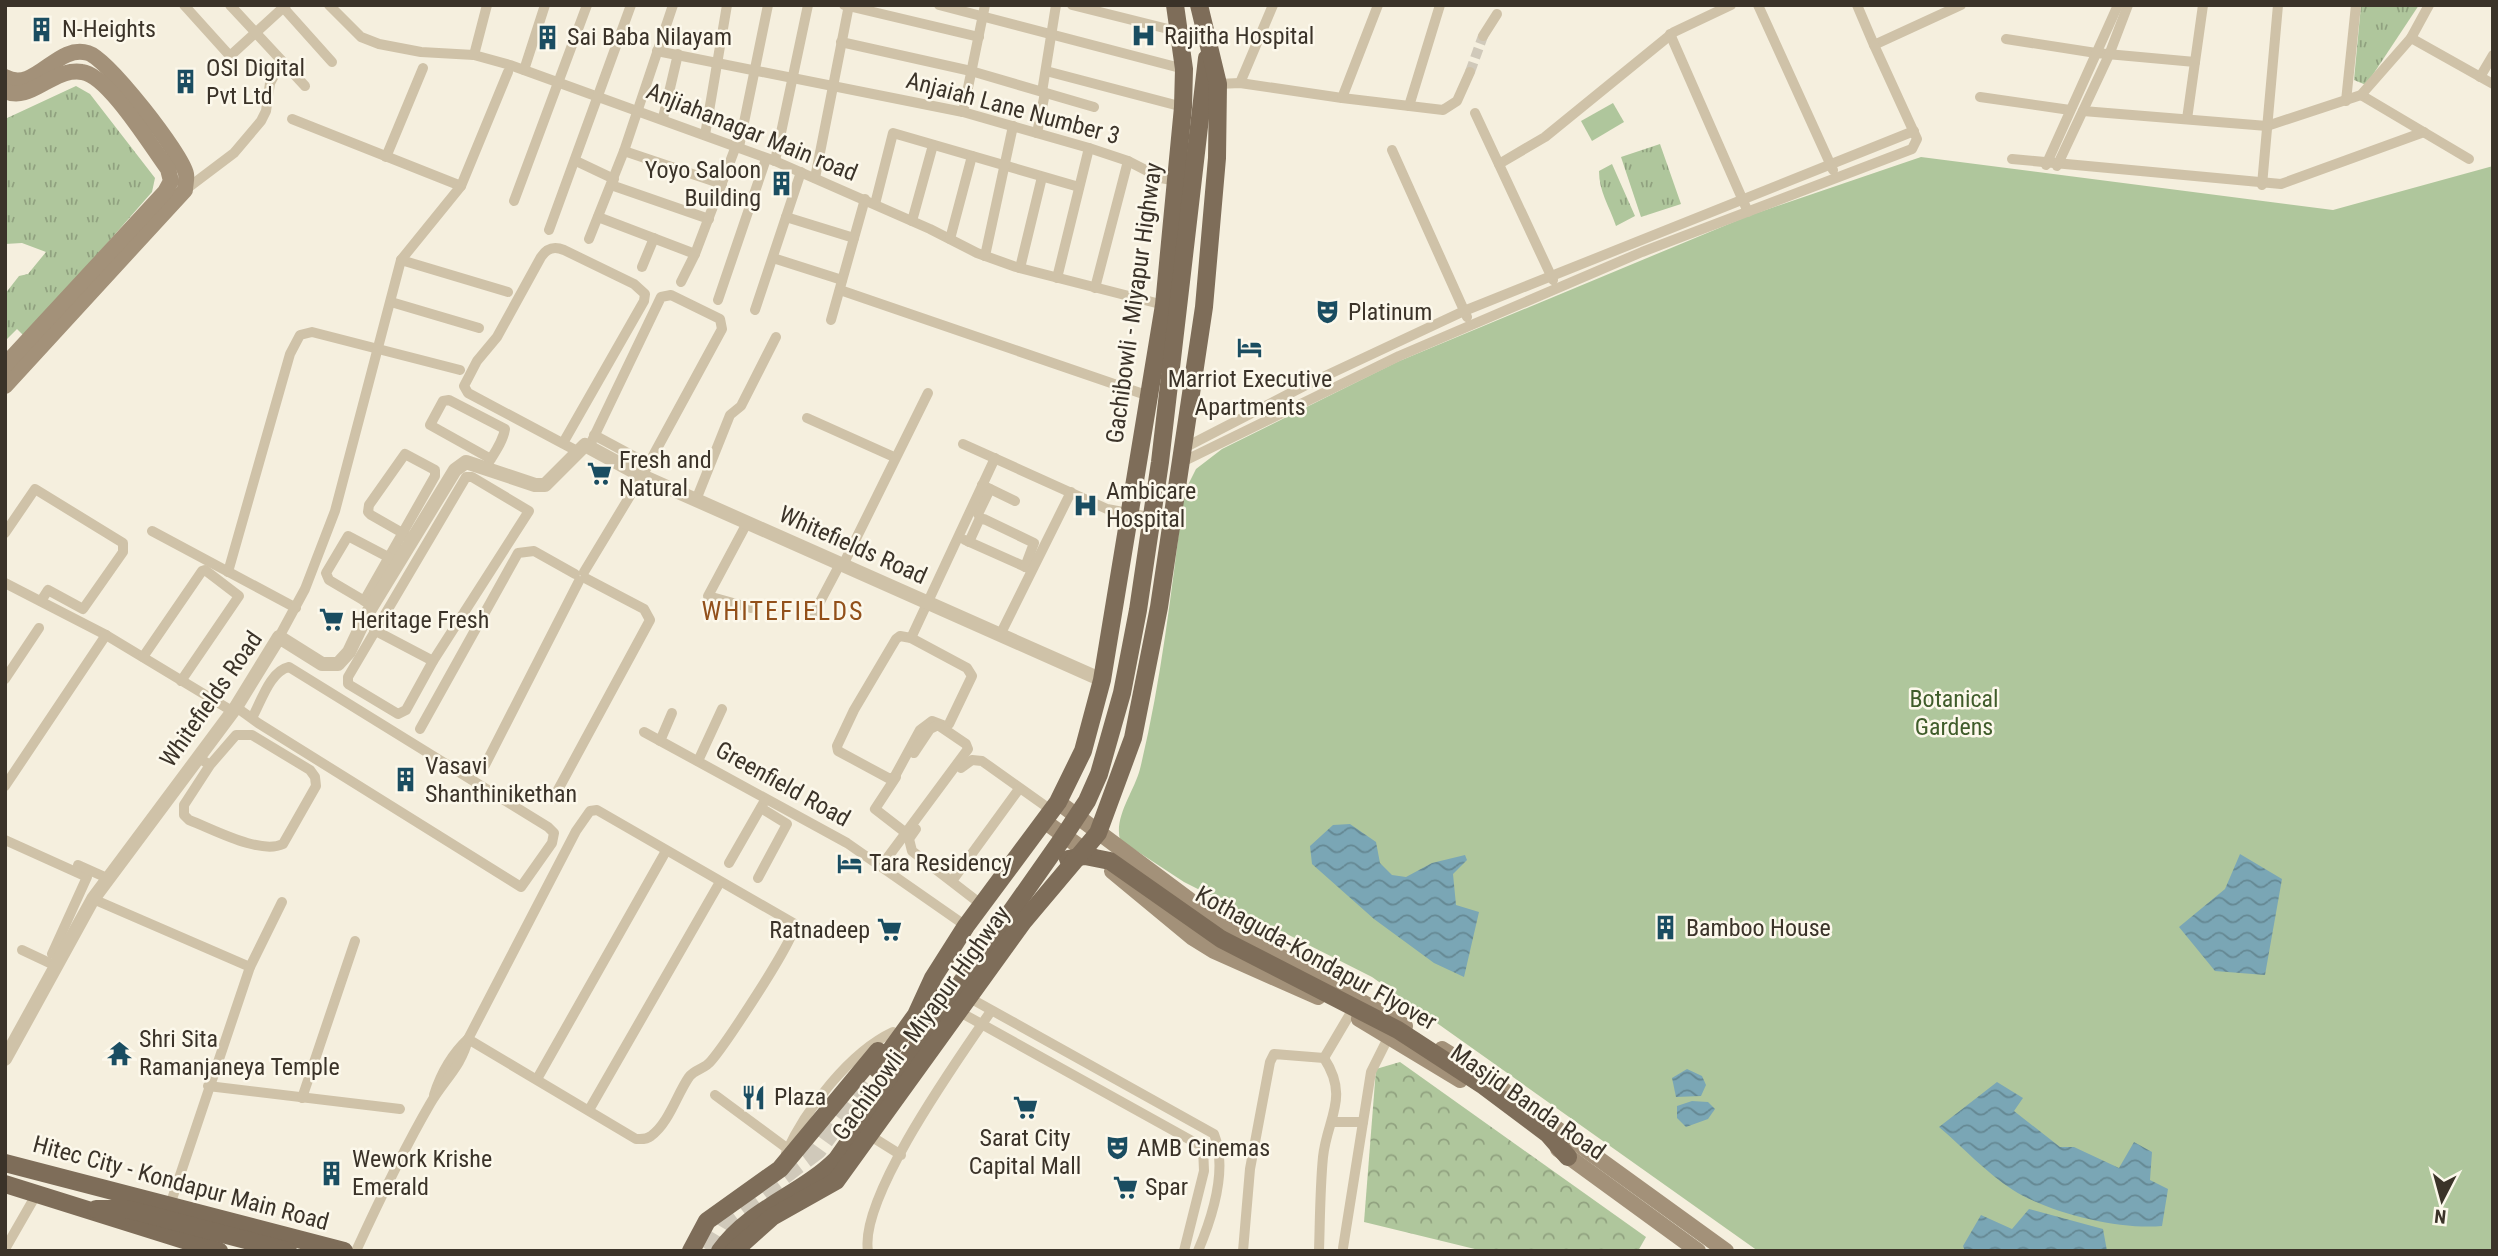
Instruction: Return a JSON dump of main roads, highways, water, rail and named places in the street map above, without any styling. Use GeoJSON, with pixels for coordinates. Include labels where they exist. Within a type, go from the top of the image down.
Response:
{"type":"FeatureCollection","features":[{"type":"Feature","properties":{"kind":"main road","name":"Gachibowli - Miyapur Highway"},"geometry":{"type":"LineString","coordinates":[[877,1069],[916,1015],[933,978],[966,926],[1051,811],[1083,751],[1102,680],[1164,304],[1183,107],[1184,69],[1181,32],[1175,5]]}},
{"type":"Feature","properties":{"kind":"main road","name":"Gachibowli - Miyapur Highway"},"geometry":{"type":"LineString","coordinates":[[734,1251],[772,1217],[836,1181],[963,1004],[1083,848],[1098,833],[1133,738],[1158,607],[1204,307],[1217,158],[1208,47],[1199,5]]}},
{"type":"Feature","properties":{"kind":"main road"},"geometry":{"type":"LineString","coordinates":[[5,77],[15,82],[25,80],[67,54],[87,52],[107,64],[174,150],[186,175],[185,190],[73,302],[5,365]]}},
{"type":"Feature","properties":{"kind":"main road"},"geometry":{"type":"LineString","coordinates":[[5,91],[13,95],[29,91],[67,71],[85,72],[103,83],[168,169],[171,181],[165,192],[5,386]]}},
{"type":"Feature","properties":{"kind":"main road","name":"Kothaguda-Kondapur Flyover"},"geometry":{"type":"LineString","coordinates":[[720,1251],[746,1222],[767,1206],[802,1188],[837,1159],[1087,801],[1099,774],[1122,693],[1138,610],[1211,85]]}},
{"type":"Feature","properties":{"kind":"main road","name":"Masjid Banda Road"},"geometry":{"type":"LineString","coordinates":[[1051,811],[1098,833],[1219,922],[1388,1015],[1476,1070],[1726,1251]]}},
{"type":"Feature","properties":{"kind":"main road","name":"Masjid Banda Road"},"geometry":{"type":"LineString","coordinates":[[1051,811],[1083,848],[1193,937],[1214,951],[1350,1014],[1389,1036],[1474,1089],[1698,1251]]}},
{"type":"Feature","properties":{"kind":"main road","name":"Kothaguda-Kondapur Flyover"},"geometry":{"type":"LineString","coordinates":[[978,956],[1059,864],[1085,856],[1110,861],[1221,939],[1398,1030],[1446,1059],[1548,1134],[1568,1157]]}},
{"type":"Feature","properties":{"kind":"main road"},"geometry":{"type":"LineString","coordinates":[[691,1251],[707,1221],[780,1169],[856,1080],[904,1017],[916,1015]]}},
{"type":"Feature","properties":{"kind":"main road","name":"Hitec City - Kondapur Main Road"},"geometry":{"type":"LineString","coordinates":[[5,1163],[344,1251]]}},
{"type":"Feature","properties":{"kind":"main road","name":"Hitec City - Kondapur Main Road"},"geometry":{"type":"LineString","coordinates":[[5,1184],[202,1249]]}},
{"type":"Feature","properties":{"kind":"main road"},"geometry":{"type":"LineString","coordinates":[[78,1209],[127,1209],[288,1251]]}},
{"type":"Feature","properties":{"kind":"water"},"geometry":{"type":"Polygon","coordinates":[[[1350,824],[1376,842],[1380,863],[1392,875],[1406,877],[1432,863],[1465,855],[1467,860],[1453,874],[1456,905],[1479,912],[1464,977],[1434,963],[1374,919],[1312,864],[1310,846],[1333,825],[1350,824]]]}},
{"type":"Feature","properties":{"kind":"water"},"geometry":{"type":"Polygon","coordinates":[[[2240,854],[2282,879],[2265,975],[2215,971],[2179,927],[2225,889],[2240,854]]]}},
{"type":"Feature","properties":{"kind":"water"},"geometry":{"type":"Polygon","coordinates":[[[1687,1069],[1702,1076],[1706,1085],[1701,1096],[1676,1097],[1672,1078],[1687,1069]]]}},
{"type":"Feature","properties":{"kind":"water"},"geometry":{"type":"Polygon","coordinates":[[[1997,1082],[2023,1098],[2014,1111],[2060,1147],[2074,1147],[2119,1168],[2134,1142],[2152,1152],[2150,1180],[2168,1189],[2162,1226],[2126,1225],[2065,1213],[2028,1198],[1993,1176],[1939,1127],[1997,1082]]]}},
{"type":"Feature","properties":{"kind":"water"},"geometry":{"type":"Polygon","coordinates":[[[1692,1101],[1708,1102],[1715,1109],[1708,1119],[1686,1127],[1677,1118],[1677,1106],[1692,1101]]]}},
{"type":"Feature","properties":{"kind":"water"},"geometry":{"type":"Polygon","coordinates":[[[2029,1209],[2103,1229],[2107,1251],[1965,1251],[1963,1246],[1981,1215],[2012,1229],[2029,1209]]]}},
{"type":"Feature","properties":{"kind":"tunnel"},"geometry":{"type":"LineString","coordinates":[[1470,72],[1483,36]]}},
{"type":"Feature","properties":{"kind":"tunnel"},"geometry":{"type":"LineString","coordinates":[[709,1251],[730,1216],[818,1150],[877,1069]]}},
{"type":"Feature","properties":{"kind":"place","name":"N-Heights"},"geometry":{"type":"Point","coordinates":[42,29]}},
{"type":"Feature","properties":{"kind":"place","name":"Rajitha Hospital"},"geometry":{"type":"Point","coordinates":[1144,36]}},
{"type":"Feature","properties":{"kind":"place","name":"Sai Baba Nilayam"},"geometry":{"type":"Point","coordinates":[547,37]}},
{"type":"Feature","properties":{"kind":"place","name":"OSI Digital Pvt Ltd"},"geometry":{"type":"Point","coordinates":[186,82]}},
{"type":"Feature","properties":{"kind":"place","name":"Yoyo Saloon Building"},"geometry":{"type":"Point","coordinates":[781,184]}},
{"type":"Feature","properties":{"kind":"place","name":"Platinum"},"geometry":{"type":"Point","coordinates":[1328,312]}},
{"type":"Feature","properties":{"kind":"place","name":"Marriot Executive Apartments"},"geometry":{"type":"Point","coordinates":[1250,348]}},
{"type":"Feature","properties":{"kind":"place","name":"Fresh and Natural"},"geometry":{"type":"Point","coordinates":[599,474]}},
{"type":"Feature","properties":{"kind":"place","name":"Ambicare Hospital"},"geometry":{"type":"Point","coordinates":[1086,505]}},
{"type":"Feature","properties":{"kind":"place","name":"Heritage Fresh"},"geometry":{"type":"Point","coordinates":[331,620]}},
{"type":"Feature","properties":{"kind":"place","name":"Vasavi Shanthinikethan"},"geometry":{"type":"Point","coordinates":[405,780]}},
{"type":"Feature","properties":{"kind":"place","name":"Tara Residency"},"geometry":{"type":"Point","coordinates":[849,863]}},
{"type":"Feature","properties":{"kind":"place","name":"Bamboo House"},"geometry":{"type":"Point","coordinates":[1666,928]}},
{"type":"Feature","properties":{"kind":"place","name":"Ratnadeep"},"geometry":{"type":"Point","coordinates":[890,930]}},
{"type":"Feature","properties":{"kind":"place","name":"Shri Sita Ramanjaneya Temple"},"geometry":{"type":"Point","coordinates":[119,1053]}},
{"type":"Feature","properties":{"kind":"place","name":"Plaza"},"geometry":{"type":"Point","coordinates":[754,1097]}},
{"type":"Feature","properties":{"kind":"place","name":"Sarat City Capital Mall"},"geometry":{"type":"Point","coordinates":[1025,1107]}},
{"type":"Feature","properties":{"kind":"place","name":"AMB Cinemas"},"geometry":{"type":"Point","coordinates":[1117,1148]}},
{"type":"Feature","properties":{"kind":"place","name":"Wework Krishe Emerald"},"geometry":{"type":"Point","coordinates":[332,1173]}},
{"type":"Feature","properties":{"kind":"place","name":"Spar"},"geometry":{"type":"Point","coordinates":[1125,1187]}},
{"type":"Feature","properties":{"kind":"district","name":"WHITEFIELDS"},"geometry":{"type":"Point","coordinates":[783,611]}},
{"type":"Feature","properties":{"kind":"park label","name":"Botanical Gardens"},"geometry":{"type":"Point","coordinates":[1954,713]}}]}
